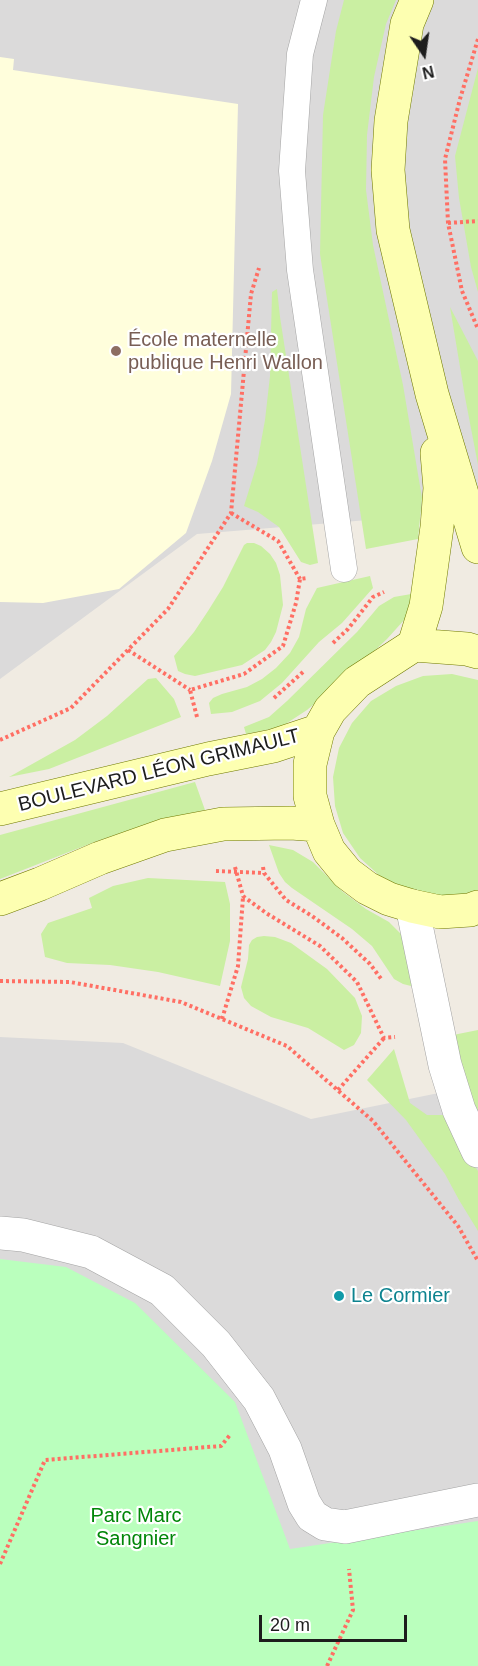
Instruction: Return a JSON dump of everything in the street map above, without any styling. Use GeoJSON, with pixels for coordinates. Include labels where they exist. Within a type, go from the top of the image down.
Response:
{"type":"FeatureCollection","features":[{"type":"Feature","properties":{"kind":"main road"},"geometry":{"type":"LineString","coordinates":[[417,0],[407,24],[391,120],[388,170],[393,230],[432,394],[478,547]]}},
{"type":"Feature","properties":{"kind":"main road"},"geometry":{"type":"LineString","coordinates":[[414,645],[426,606],[439,508],[440,488],[432,394]]}},
{"type":"Feature","properties":{"kind":"main road"},"geometry":{"type":"LineString","coordinates":[[478,652],[414,645],[357,682],[330,710],[318,731],[310,764],[310,795],[318,825],[329,851],[347,873],[367,888],[389,899],[412,906],[440,912],[470,910],[478,907]]}},
{"type":"Feature","properties":{"kind":"main road","name":"BOULEVARD LÉON GRIMAULT"},"geometry":{"type":"LineString","coordinates":[[0,809],[208,759],[273,746],[318,731]]}},
{"type":"Feature","properties":{"kind":"main road"},"geometry":{"type":"LineString","coordinates":[[0,899],[100,858],[165,835],[223,824],[318,825]]}},
{"type":"Feature","properties":{"kind":"street"},"geometry":{"type":"LineString","coordinates":[[412,906],[445,1065],[459,1110],[478,1151]]}},
{"type":"Feature","properties":{"kind":"street"},"geometry":{"type":"LineString","coordinates":[[0,1233],[23,1235],[91,1252],[162,1290],[216,1344],[259,1399],[285,1449],[304,1503],[312,1516],[325,1524],[345,1527],[478,1500]]}},
{"type":"Feature","properties":{"kind":"lane"},"geometry":{"type":"LineString","coordinates":[[314,0],[300,54],[292,171],[300,270],[344,569]]}},
{"type":"Feature","properties":{"kind":"path"},"geometry":{"type":"LineString","coordinates":[[478,39],[445,159],[448,223],[462,291],[478,329]]}},
{"type":"Feature","properties":{"kind":"path"},"geometry":{"type":"LineString","coordinates":[[448,223],[478,221]]}},
{"type":"Feature","properties":{"kind":"path"},"geometry":{"type":"LineString","coordinates":[[0,740],[71,708],[168,609],[231,513],[250,294],[262,260]]}},
{"type":"Feature","properties":{"kind":"path"},"geometry":{"type":"LineString","coordinates":[[231,513],[278,541],[300,579]]}},
{"type":"Feature","properties":{"kind":"path"},"geometry":{"type":"LineString","coordinates":[[128,650],[190,690]]}},
{"type":"Feature","properties":{"kind":"path"},"geometry":{"type":"LineString","coordinates":[[222,1019],[238,966],[243,896]]}},
{"type":"Feature","properties":{"kind":"path"},"geometry":{"type":"LineString","coordinates":[[0,981],[70,982],[181,1002],[287,1046],[373,1121],[458,1226],[478,1262]]}},
{"type":"Feature","properties":{"kind":"path"},"geometry":{"type":"LineString","coordinates":[[338,1090],[384,1038]]}},
{"type":"Feature","properties":{"kind":"path"},"geometry":{"type":"LineString","coordinates":[[0,1564],[45,1460],[221,1446],[259,1399]]}},
{"type":"Feature","properties":{"kind":"path"},"geometry":{"type":"LineString","coordinates":[[327,1666],[353,1610],[345,1527]]}},
{"type":"Feature","properties":{"kind":"shaded area"},"geometry":{"type":"Polygon","coordinates":[[[0,0],[478,0],[478,511],[197,534],[0,679],[0,0]]]}},
{"type":"Feature","properties":{"kind":"shaded area","name":"École maternelle publique Henri Wallon"},"geometry":{"type":"Polygon","coordinates":[[[0,57],[14,59],[13,70],[238,104],[231,394],[212,461],[186,533],[119,589],[43,603],[0,602],[0,57]]]}},
{"type":"Feature","properties":{"kind":"shaded area"},"geometry":{"type":"Polygon","coordinates":[[[0,1037],[123,1043],[311,1119],[478,1085],[478,1666],[0,1666],[0,1037]]]}},
{"type":"Feature","properties":{"kind":"green space"},"geometry":{"type":"Polygon","coordinates":[[[344,0],[396,0],[386,24],[374,77],[367,135],[366,190],[373,245],[403,385],[422,498],[418,539],[366,549],[320,254],[323,115],[336,31],[344,0]]]}},
{"type":"Feature","properties":{"kind":"green space"},"geometry":{"type":"Polygon","coordinates":[[[478,68],[478,292],[471,267],[459,198],[455,156],[478,68]]]}},
{"type":"Feature","properties":{"kind":"green space"},"geometry":{"type":"Polygon","coordinates":[[[277,289],[318,563],[310,565],[301,562],[279,527],[258,512],[244,506],[257,464],[265,420],[270,376],[272,292],[277,289]]]}},
{"type":"Feature","properties":{"kind":"green space"},"geometry":{"type":"Polygon","coordinates":[[[450,307],[478,361],[478,465],[465,397],[450,307]]]}},
{"type":"Feature","properties":{"kind":"green space"},"geometry":{"type":"Polygon","coordinates":[[[247,543],[261,546],[270,554],[280,575],[283,605],[271,642],[265,650],[242,665],[195,676],[178,671],[174,656],[208,611],[247,543]]]}},
{"type":"Feature","properties":{"kind":"green space"},"geometry":{"type":"Polygon","coordinates":[[[370,576],[373,588],[342,623],[319,642],[282,683],[260,701],[232,712],[211,714],[209,703],[213,698],[247,687],[262,679],[290,653],[299,637],[306,609],[317,588],[370,576]]]}},
{"type":"Feature","properties":{"kind":"green space"},"geometry":{"type":"Polygon","coordinates":[[[417,593],[405,619],[387,639],[307,710],[281,727],[246,734],[244,727],[269,717],[287,701],[357,632],[379,606],[394,597],[417,593]]]}},
{"type":"Feature","properties":{"kind":"green space"},"geometry":{"type":"Polygon","coordinates":[[[452,674],[478,680],[478,890],[464,894],[435,896],[407,890],[381,877],[360,858],[343,833],[335,806],[333,777],[339,748],[352,723],[371,701],[396,686],[423,676],[452,674]]]}},
{"type":"Feature","properties":{"kind":"green space"},"geometry":{"type":"Polygon","coordinates":[[[156,678],[174,699],[181,717],[49,769],[9,777],[75,740],[107,716],[148,679],[156,678]]]}},
{"type":"Feature","properties":{"kind":"green space"},"geometry":{"type":"Polygon","coordinates":[[[195,782],[205,810],[153,822],[0,879],[0,835],[195,782]]]}},
{"type":"Feature","properties":{"kind":"green space"},"geometry":{"type":"Polygon","coordinates":[[[269,845],[293,850],[313,862],[343,892],[389,922],[402,935],[415,987],[394,979],[372,946],[352,929],[285,882],[279,873],[269,845]]]}},
{"type":"Feature","properties":{"kind":"green space"},"geometry":{"type":"Polygon","coordinates":[[[148,878],[225,882],[230,904],[230,941],[220,986],[158,972],[110,965],[67,963],[45,957],[41,934],[48,923],[92,908],[89,898],[113,886],[148,878]]]}},
{"type":"Feature","properties":{"kind":"green space"},"geometry":{"type":"Polygon","coordinates":[[[264,936],[291,943],[327,969],[355,998],[362,1016],[361,1033],[354,1045],[344,1050],[308,1028],[271,1017],[251,1006],[244,998],[241,987],[249,945],[257,937],[264,936]]]}},
{"type":"Feature","properties":{"kind":"green space"},"geometry":{"type":"Polygon","coordinates":[[[478,1030],[478,1117],[453,1035],[478,1030]]]}},
{"type":"Feature","properties":{"kind":"green space"},"geometry":{"type":"Polygon","coordinates":[[[394,1049],[410,1103],[427,1115],[445,1115],[478,1171],[478,1231],[445,1174],[406,1120],[367,1080],[394,1049]]]}},
{"type":"Feature","properties":{"kind":"green space","name":"Parc Marc Sangnier"},"geometry":{"type":"Polygon","coordinates":[[[0,1259],[66,1267],[135,1303],[235,1402],[290,1549],[478,1521],[478,1666],[0,1666],[0,1259]]]}},
{"type":"Feature","properties":{"kind":"place","name":"École maternelle publique Henri Wallon"},"geometry":{"type":"Point","coordinates":[116,351]}},
{"type":"Feature","properties":{"kind":"place","name":"Le Cormier"},"geometry":{"type":"Point","coordinates":[339,1296]}}]}
